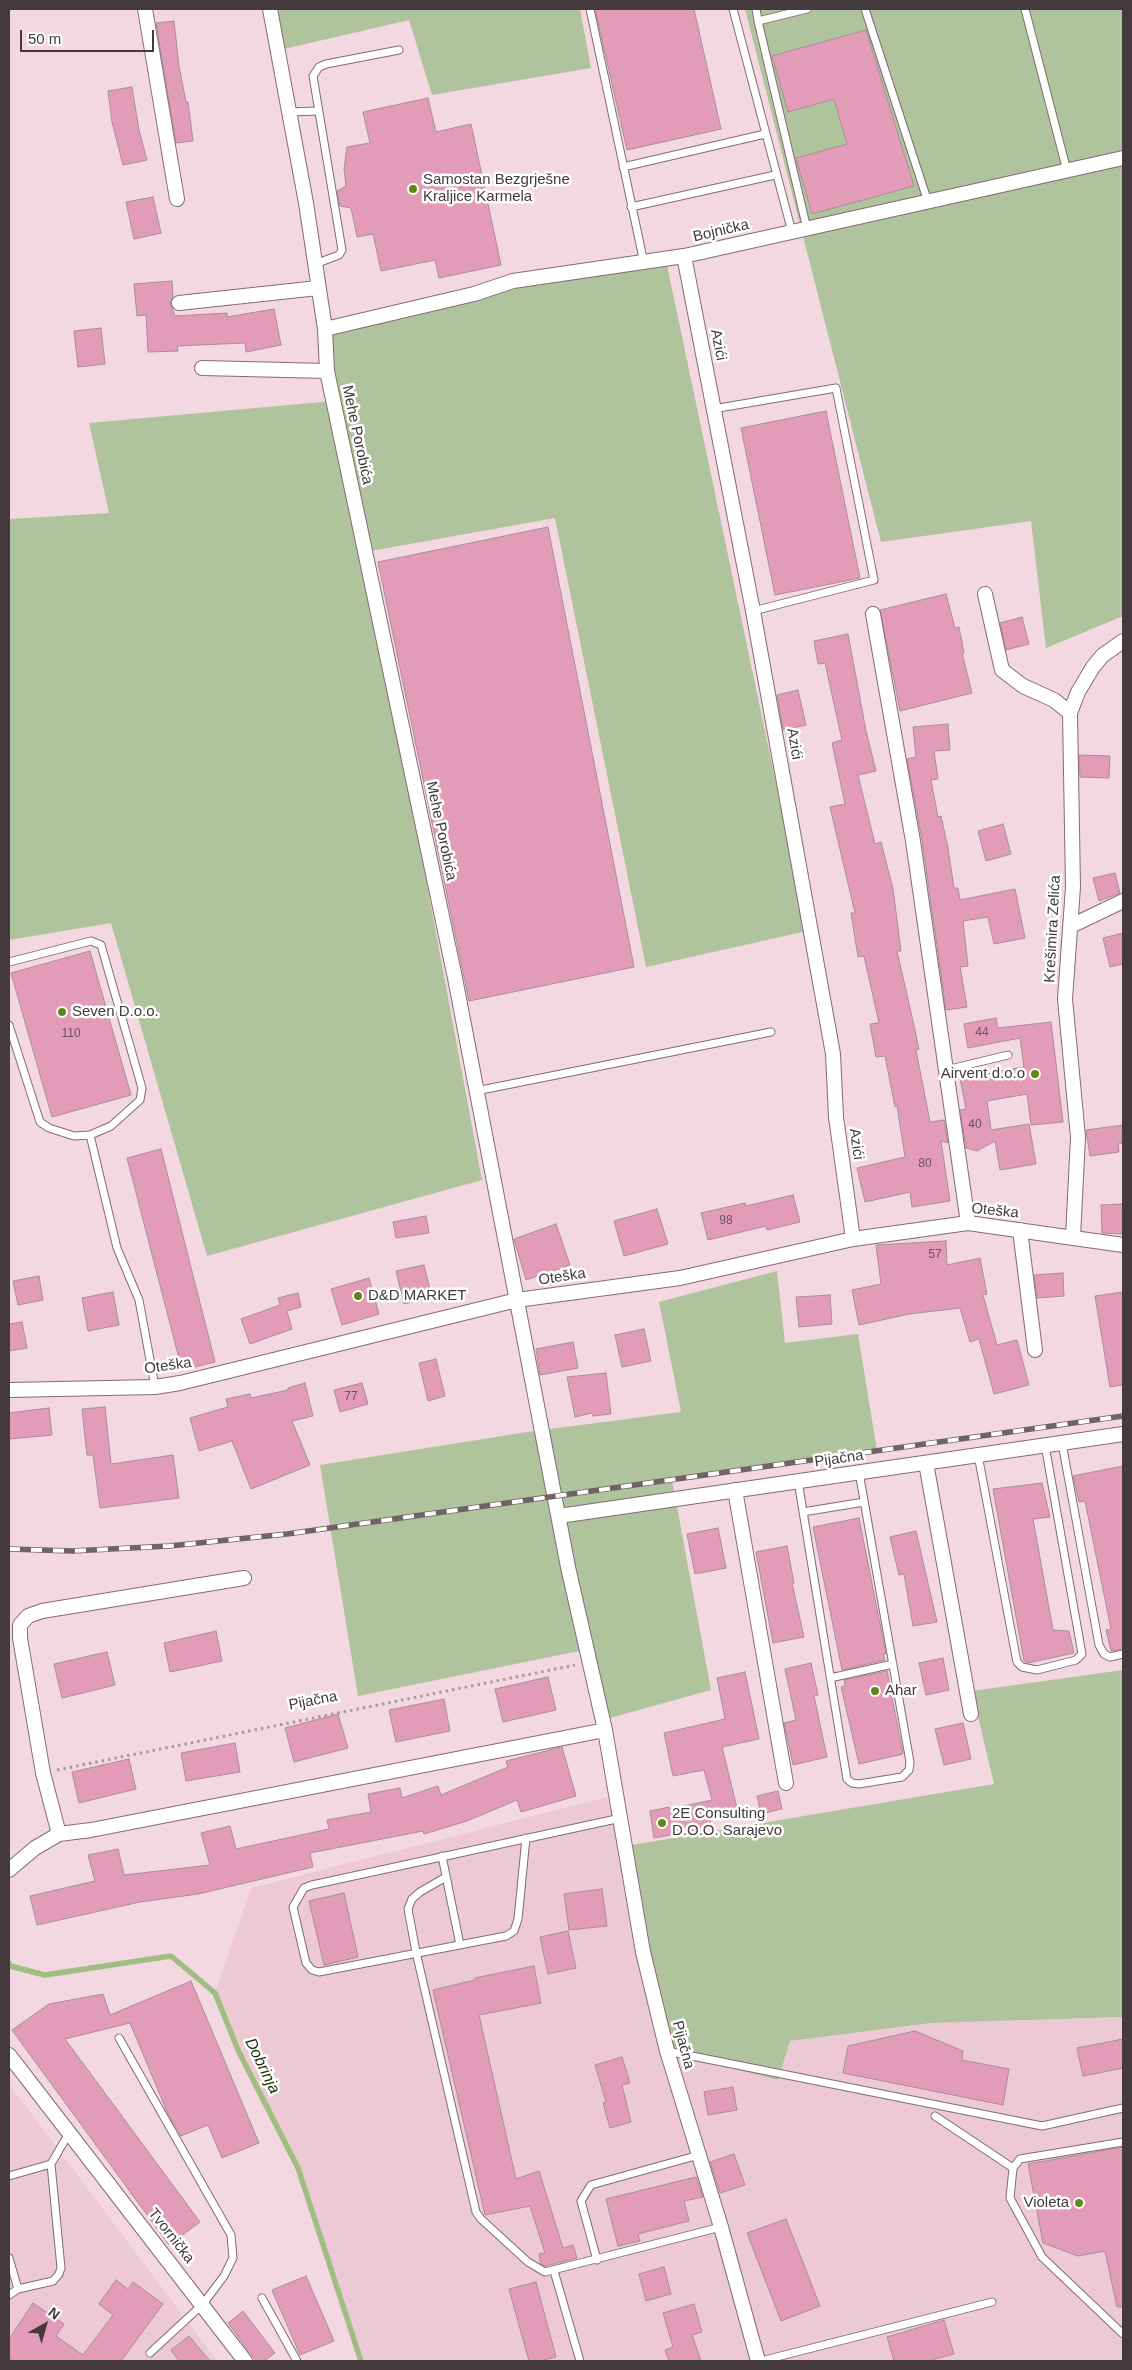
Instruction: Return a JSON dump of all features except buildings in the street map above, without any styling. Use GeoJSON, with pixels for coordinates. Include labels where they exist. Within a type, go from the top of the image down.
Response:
{"type":"FeatureCollection","features":[{"type":"Feature","properties":{"kind":"street"},"geometry":{"type":"LineString","coordinates":[[145,9],[177,199]]}},
{"type":"Feature","properties":{"kind":"street","name":"Mehe Porobića"},"geometry":{"type":"LineString","coordinates":[[270,9],[290,112],[315,264],[325,329],[327,371],[455,978],[517,1300]]}},
{"type":"Feature","properties":{"kind":"street","name":"Bojnička"},"geometry":{"type":"LineString","coordinates":[[325,329],[474,294],[513,281],[684,256],[1123,158]]}},
{"type":"Feature","properties":{"kind":"street","name":"Azići"},"geometry":{"type":"LineString","coordinates":[[684,256],[754,611],[833,1054],[836,1117],[852,1239]]}},
{"type":"Feature","properties":{"kind":"street"},"geometry":{"type":"LineString","coordinates":[[179,303],[318,288]]}},
{"type":"Feature","properties":{"kind":"street","name":"Mehe Porobića"},"geometry":{"type":"LineString","coordinates":[[202,368],[327,371]]}},
{"type":"Feature","properties":{"kind":"street"},"geometry":{"type":"LineString","coordinates":[[985,594],[1002,670],[1023,686],[1054,700],[1070,713]]}},
{"type":"Feature","properties":{"kind":"street"},"geometry":{"type":"LineString","coordinates":[[872,614],[914,841],[968,1223]]}},
{"type":"Feature","properties":{"kind":"street","name":"Krešimira Zelića"},"geometry":{"type":"LineString","coordinates":[[1073,1237],[1078,1137],[1065,999],[1072,886],[1070,713],[1078,692],[1093,667],[1102,656],[1123,641]]}},
{"type":"Feature","properties":{"kind":"street"},"geometry":{"type":"LineString","coordinates":[[1071,926],[1123,901]]}},
{"type":"Feature","properties":{"kind":"street","name":"Oteška"},"geometry":{"type":"LineString","coordinates":[[9,1390],[155,1387],[188,1381],[517,1300],[680,1278],[852,1239],[968,1223],[1123,1245]]}},
{"type":"Feature","properties":{"kind":"street"},"geometry":{"type":"LineString","coordinates":[[1020,1230],[1035,1350]]}},
{"type":"Feature","properties":{"kind":"street","name":"Pijačna"},"geometry":{"type":"LineString","coordinates":[[517,1300],[559,1516],[606,1730],[643,1952],[667,2051],[759,2361]]}},
{"type":"Feature","properties":{"kind":"street","name":"Pijačna"},"geometry":{"type":"LineString","coordinates":[[559,1516],[1123,1434]]}},
{"type":"Feature","properties":{"kind":"street"},"geometry":{"type":"LineString","coordinates":[[926,1463],[971,1714]]}},
{"type":"Feature","properties":{"kind":"street"},"geometry":{"type":"LineString","coordinates":[[735,1490],[786,1783]]}},
{"type":"Feature","properties":{"kind":"street"},"geometry":{"type":"LineString","coordinates":[[59,1834],[43,1773],[20,1638],[20,1625],[28,1616],[42,1611],[244,1578]]}},
{"type":"Feature","properties":{"kind":"street"},"geometry":{"type":"LineString","coordinates":[[13,1866],[59,1834],[91,1830],[606,1730]]}},
{"type":"Feature","properties":{"kind":"street","name":"Tvornička"},"geometry":{"type":"LineString","coordinates":[[9,2055],[246,2361]]}},
{"type":"Feature","properties":{"kind":"lane"},"geometry":{"type":"LineString","coordinates":[[590,9],[622,167],[644,263]]}},
{"type":"Feature","properties":{"kind":"lane"},"geometry":{"type":"LineString","coordinates":[[733,9],[775,175],[792,232]]}},
{"type":"Feature","properties":{"kind":"lane"},"geometry":{"type":"LineString","coordinates":[[756,9],[807,229]]}},
{"type":"Feature","properties":{"kind":"lane"},"geometry":{"type":"LineString","coordinates":[[758,21],[807,9]]}},
{"type":"Feature","properties":{"kind":"lane"},"geometry":{"type":"LineString","coordinates":[[865,9],[928,202]]}},
{"type":"Feature","properties":{"kind":"lane"},"geometry":{"type":"LineString","coordinates":[[1025,9],[1067,171]]}},
{"type":"Feature","properties":{"kind":"lane"},"geometry":{"type":"LineString","coordinates":[[315,264],[339,254],[342,250],[313,76],[319,68],[399,50]]}},
{"type":"Feature","properties":{"kind":"lane"},"geometry":{"type":"LineString","coordinates":[[290,112],[318,111]]}},
{"type":"Feature","properties":{"kind":"lane"},"geometry":{"type":"LineString","coordinates":[[622,167],[765,134]]}},
{"type":"Feature","properties":{"kind":"lane"},"geometry":{"type":"LineString","coordinates":[[631,207],[775,175]]}},
{"type":"Feature","properties":{"kind":"lane"},"geometry":{"type":"LineString","coordinates":[[713,409],[836,388],[874,580],[754,611]]}},
{"type":"Feature","properties":{"kind":"lane"},"geometry":{"type":"LineString","coordinates":[[9,962],[91,941],[101,945],[142,1088],[140,1100],[111,1126],[90,1135],[74,1136],[50,1128],[40,1122],[9,1025]]}},
{"type":"Feature","properties":{"kind":"lane"},"geometry":{"type":"LineString","coordinates":[[476,1091],[770,1032]]}},
{"type":"Feature","properties":{"kind":"lane"},"geometry":{"type":"LineString","coordinates":[[945,1070],[1008,1055]]}},
{"type":"Feature","properties":{"kind":"lane"},"geometry":{"type":"LineString","coordinates":[[90,1135],[117,1248],[139,1300],[155,1387]]}},
{"type":"Feature","properties":{"kind":"lane"},"geometry":{"type":"LineString","coordinates":[[1062,1443],[1099,1645],[1104,1654],[1110,1657],[1123,1654]]}},
{"type":"Feature","properties":{"kind":"lane"},"geometry":{"type":"LineString","coordinates":[[978,1455],[1018,1662],[1022,1667],[1037,1670],[1076,1660],[1082,1654],[1045,1445]]}},
{"type":"Feature","properties":{"kind":"lane"},"geometry":{"type":"LineString","coordinates":[[798,1481],[846,1779],[858,1784],[902,1777],[908,1770],[910,1762],[859,1472]]}},
{"type":"Feature","properties":{"kind":"lane"},"geometry":{"type":"LineString","coordinates":[[803,1512],[864,1502]]}},
{"type":"Feature","properties":{"kind":"lane"},"geometry":{"type":"LineString","coordinates":[[830,1678],[893,1664]]}},
{"type":"Feature","properties":{"kind":"lane"},"geometry":{"type":"LineString","coordinates":[[526,1838],[518,1919],[514,1931],[506,1936],[416,1952],[325,1972],[312,1970],[306,1963],[293,1907],[304,1888],[442,1856],[526,1838],[621,1818]]}},
{"type":"Feature","properties":{"kind":"lane"},"geometry":{"type":"LineString","coordinates":[[442,1856],[460,1945]]}},
{"type":"Feature","properties":{"kind":"lane"},"geometry":{"type":"LineString","coordinates":[[446,1878],[420,1892],[408,1909],[416,1952],[476,2212],[528,2262],[545,2272],[720,2227]]}},
{"type":"Feature","properties":{"kind":"lane"},"geometry":{"type":"LineString","coordinates":[[119,2038],[230,2235],[233,2258],[224,2276],[203,2304],[150,2354]]}},
{"type":"Feature","properties":{"kind":"lane"},"geometry":{"type":"LineString","coordinates":[[667,2051],[1042,2126],[1123,2108]]}},
{"type":"Feature","properties":{"kind":"lane"},"geometry":{"type":"LineString","coordinates":[[936,2116],[1012,2168]]}},
{"type":"Feature","properties":{"kind":"lane"},"geometry":{"type":"LineString","coordinates":[[9,2295],[18,2289],[53,2281],[60,2268],[51,2164],[69,2133]]}},
{"type":"Feature","properties":{"kind":"lane"},"geometry":{"type":"LineString","coordinates":[[1123,2142],[1020,2159],[1012,2168],[1010,2198],[1042,2257],[1123,2334]]}},
{"type":"Feature","properties":{"kind":"lane"},"geometry":{"type":"LineString","coordinates":[[597,2260],[581,2201],[590,2185],[698,2155]]}},
{"type":"Feature","properties":{"kind":"lane"},"geometry":{"type":"LineString","coordinates":[[9,2176],[51,2164]]}},
{"type":"Feature","properties":{"kind":"lane"},"geometry":{"type":"LineString","coordinates":[[9,2258],[18,2289]]}},
{"type":"Feature","properties":{"kind":"lane"},"geometry":{"type":"LineString","coordinates":[[554,2271],[580,2361]]}},
{"type":"Feature","properties":{"kind":"lane"},"geometry":{"type":"LineString","coordinates":[[262,2298],[297,2361]]}},
{"type":"Feature","properties":{"kind":"lane"},"geometry":{"type":"LineString","coordinates":[[759,2361],[992,2302]]}},
{"type":"Feature","properties":{"kind":"path","name":"Pijačna"},"geometry":{"type":"LineString","coordinates":[[43,1773],[590,1662]]}},
{"type":"Feature","properties":{"kind":"shaded area"},"geometry":{"type":"Polygon","coordinates":[[[608,1797],[668,2052],[778,2080],[790,2041],[931,2023],[1123,2017],[1123,2361],[361,2361],[298,2168],[215,1993],[251,1888],[608,1797]]]}},
{"type":"Feature","properties":{"kind":"shaded area"},"geometry":{"type":"Polygon","coordinates":[[[9,2084],[217,2361],[9,2361],[9,2084]]]}},
{"type":"Feature","properties":{"kind":"green space"},"geometry":{"type":"Polygon","coordinates":[[[278,9],[580,9],[591,68],[432,95],[409,20],[284,49],[278,9]]]}},
{"type":"Feature","properties":{"kind":"green space"},"geometry":{"type":"Polygon","coordinates":[[[745,9],[1123,9],[1123,616],[1046,648],[1031,521],[881,542],[745,9]]]}},
{"type":"Feature","properties":{"kind":"green space"},"geometry":{"type":"Polygon","coordinates":[[[664,251],[807,931],[646,967],[555,518],[365,552],[482,1180],[207,1256],[111,923],[9,940],[9,519],[109,513],[89,423],[333,401],[323,324],[664,251]]]}},
{"type":"Feature","properties":{"kind":"green space"},"geometry":{"type":"Polygon","coordinates":[[[777,1271],[785,1343],[858,1334],[877,1451],[672,1480],[711,1690],[599,1721],[589,1649],[358,1696],[320,1465],[527,1432],[681,1412],[659,1302],[777,1271]]]}},
{"type":"Feature","properties":{"kind":"green space"},"geometry":{"type":"Polygon","coordinates":[[[1123,1670],[1123,2017],[931,2023],[790,2041],[778,2080],[668,2052],[620,1847],[994,1784],[972,1691],[1123,1670]]]}},
{"type":"Feature","properties":{"kind":"waterway","name":"Dobrinja"},"geometry":{"type":"LineString","coordinates":[[9,1963],[10,1966],[45,1975],[171,1956],[215,1993],[238,2050],[298,2168],[361,2361]]}},
{"type":"Feature","properties":{"kind":"railway"},"geometry":{"type":"LineString","coordinates":[[9,1549],[72,1551],[169,1546],[287,1534],[1123,1416]]}},
{"type":"Feature","properties":{"kind":"place","name":"Samostan Bezgrješne Kraljice Karmela"},"geometry":{"type":"Point","coordinates":[413,189]}},
{"type":"Feature","properties":{"kind":"place","name":"Seven D.o.o."},"geometry":{"type":"Point","coordinates":[62,1012]}},
{"type":"Feature","properties":{"kind":"place","name":"Airvent d.o.o"},"geometry":{"type":"Point","coordinates":[1035,1074]}},
{"type":"Feature","properties":{"kind":"place","name":"D&D MARKET"},"geometry":{"type":"Point","coordinates":[358,1296]}},
{"type":"Feature","properties":{"kind":"place","name":"Ahar"},"geometry":{"type":"Point","coordinates":[875,1691]}},
{"type":"Feature","properties":{"kind":"place","name":"2E Consulting D.O.O. Sarajevo"},"geometry":{"type":"Point","coordinates":[662,1823]}},
{"type":"Feature","properties":{"kind":"place","name":"Violeta"},"geometry":{"type":"Point","coordinates":[1079,2203]}}]}
